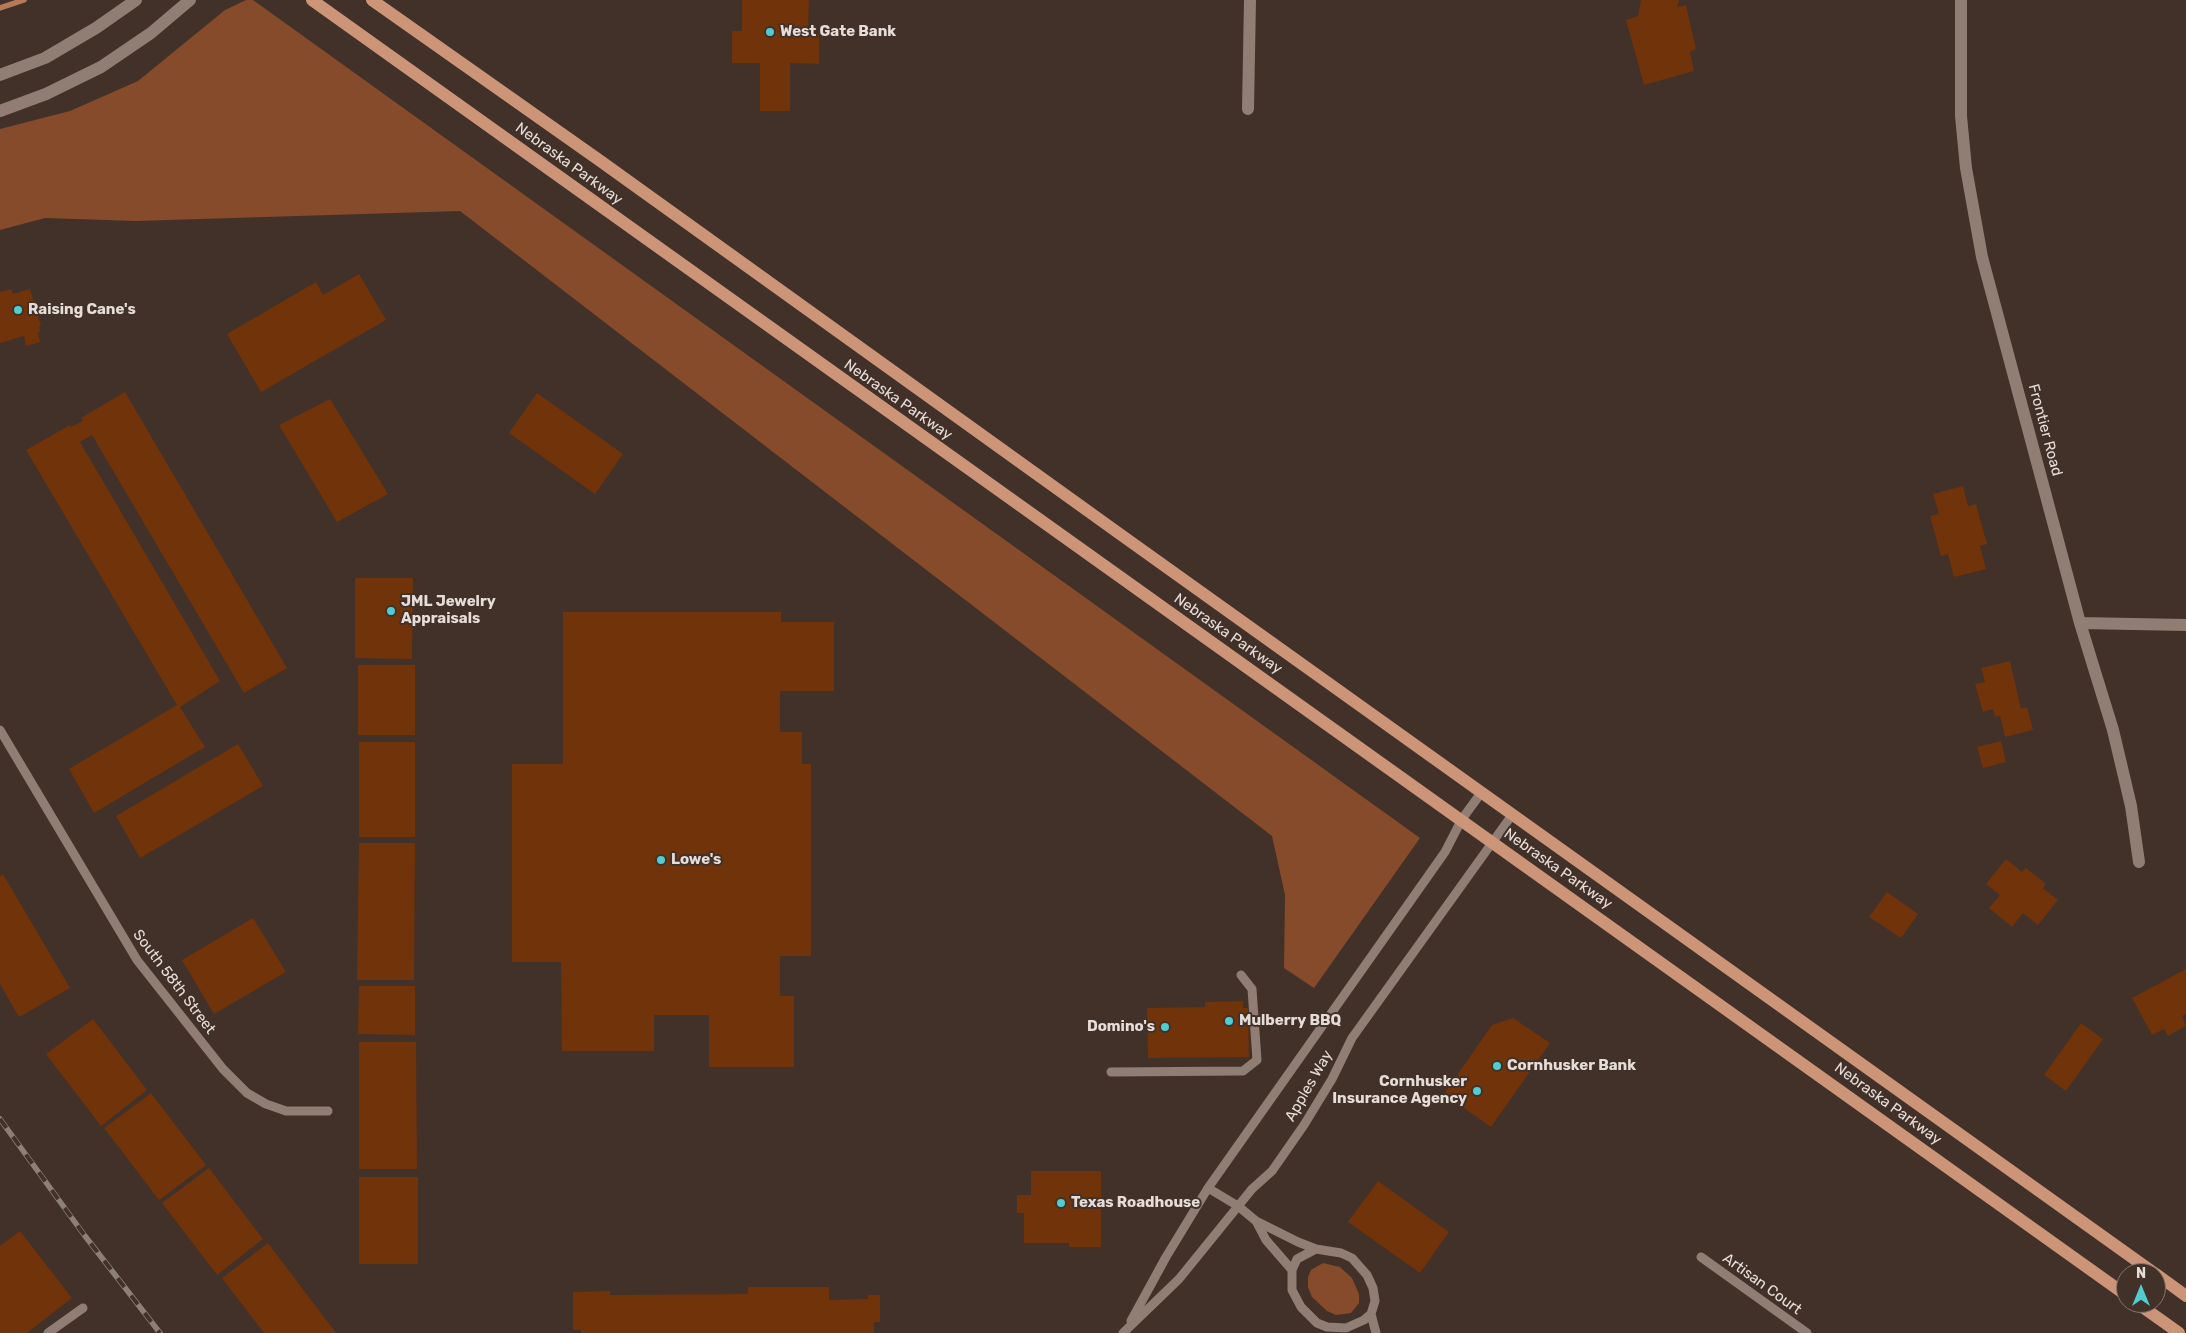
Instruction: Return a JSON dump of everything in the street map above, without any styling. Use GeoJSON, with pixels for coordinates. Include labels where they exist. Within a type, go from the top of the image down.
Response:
{"type":"FeatureCollection","features":[{"type":"Feature","properties":{"kind":"main road","name":"Nebraska Parkway"},"geometry":{"type":"LineString","coordinates":[[312,0],[867,398],[1462,819],[2116,1288]]}},
{"type":"Feature","properties":{"kind":"main road","name":"Nebraska Parkway"},"geometry":{"type":"LineString","coordinates":[[372,0],[599,160],[2140,1263]]}},
{"type":"Feature","properties":{"kind":"main road","name":"Nebraska Parkway"},"geometry":{"type":"LineString","coordinates":[[2166,1282],[2186,1296]]}},
{"type":"Feature","properties":{"kind":"main road"},"geometry":{"type":"LineString","coordinates":[[2152,1313],[2179,1333]]}},
{"type":"Feature","properties":{"kind":"street"},"geometry":{"type":"LineString","coordinates":[[0,75],[45,58],[96,28],[136,0]]}},
{"type":"Feature","properties":{"kind":"street"},"geometry":{"type":"LineString","coordinates":[[0,110],[46,94],[101,67],[151,33],[190,0]]}},
{"type":"Feature","properties":{"kind":"street"},"geometry":{"type":"LineString","coordinates":[[1248,109],[1250,0]]}},
{"type":"Feature","properties":{"kind":"street","name":"Frontier Road"},"geometry":{"type":"LineString","coordinates":[[1961,0],[1961,116],[1966,168],[1982,257],[2080,623],[2113,730],[2130,806],[2139,862]]}},
{"type":"Feature","properties":{"kind":"street"},"geometry":{"type":"LineString","coordinates":[[2080,623],[2186,625]]}},
{"type":"Feature","properties":{"kind":"lane","name":"South 58th Street"},"geometry":{"type":"LineString","coordinates":[[0,730],[137,960],[223,1069],[247,1094],[266,1104],[286,1111],[328,1111]]}},
{"type":"Feature","properties":{"kind":"lane","name":"Apples Way"},"geometry":{"type":"LineString","coordinates":[[1125,1332],[1166,1256],[1208,1188],[1445,852],[1462,819],[1481,793]]}},
{"type":"Feature","properties":{"kind":"lane","name":"Apples Way"},"geometry":{"type":"LineString","coordinates":[[1125,1332],[1179,1279],[1238,1206],[1272,1171],[1304,1125],[1332,1079],[1352,1038],[1512,815]]}},
{"type":"Feature","properties":{"kind":"lane"},"geometry":{"type":"LineString","coordinates":[[1110,1072],[1243,1071],[1257,1060],[1252,989],[1241,974]]}},
{"type":"Feature","properties":{"kind":"lane"},"geometry":{"type":"LineString","coordinates":[[1208,1188],[1238,1206],[1256,1221],[1298,1242],[1316,1249],[1341,1252],[1352,1258],[1367,1275],[1372,1288],[1375,1301],[1371,1314],[1376,1333]]}},
{"type":"Feature","properties":{"kind":"lane"},"geometry":{"type":"LineString","coordinates":[[1256,1221],[1266,1240],[1292,1270]]}},
{"type":"Feature","properties":{"kind":"lane"},"geometry":{"type":"LineString","coordinates":[[1316,1249],[1297,1259],[1292,1270],[1291,1280],[1295,1298],[1307,1315],[1317,1323],[1327,1327],[1346,1328],[1364,1320],[1371,1314]]}},
{"type":"Feature","properties":{"kind":"lane","name":"Artisan Court"},"geometry":{"type":"LineString","coordinates":[[1701,1257],[1807,1333]]}},
{"type":"Feature","properties":{"kind":"lane"},"geometry":{"type":"LineString","coordinates":[[48,1333],[83,1308]]}},
{"type":"Feature","properties":{"kind":"shaded area"},"geometry":{"type":"Polygon","coordinates":[[[246,0],[253,0],[1420,838],[1314,988],[1284,968],[1285,895],[1272,836],[460,211],[136,221],[45,218],[0,230],[0,129],[70,111],[138,81],[225,10],[246,0]]]}},
{"type":"Feature","properties":{"kind":"shaded area"},"geometry":{"type":"Polygon","coordinates":[[[1323,1263],[1340,1267],[1352,1278],[1359,1294],[1359,1303],[1351,1313],[1336,1315],[1327,1311],[1312,1297],[1308,1287],[1308,1277],[1311,1270],[1323,1263]]]}},
{"type":"Feature","properties":{"kind":"building","name":"West Gate Bank"},"geometry":{"type":"Polygon","coordinates":[[[742,0],[809,0],[808,34],[819,34],[819,64],[790,63],[790,111],[760,111],[760,63],[732,63],[732,31],[742,31],[742,0]]]}},
{"type":"Feature","properties":{"kind":"building"},"geometry":{"type":"Polygon","coordinates":[[[1641,0],[1679,0],[1677,7],[1686,5],[1696,49],[1690,52],[1694,71],[1644,85],[1626,20],[1638,16],[1641,0]]]}},
{"type":"Feature","properties":{"kind":"building"},"geometry":{"type":"Polygon","coordinates":[[[359,274],[386,320],[261,392],[227,334],[316,282],[323,295],[359,274]]]}},
{"type":"Feature","properties":{"kind":"building","name":"Raising Cane's"},"geometry":{"type":"Polygon","coordinates":[[[11,289],[13,294],[30,289],[41,326],[39,326],[40,332],[38,333],[40,342],[26,346],[24,336],[0,343],[0,292],[11,289]]]}},
{"type":"Feature","properties":{"kind":"building"},"geometry":{"type":"Polygon","coordinates":[[[125,392],[287,668],[244,693],[92,435],[80,442],[220,681],[180,707],[205,747],[94,813],[69,769],[177,705],[26,450],[70,425],[71,427],[83,421],[81,418],[125,392]]]}},
{"type":"Feature","properties":{"kind":"building"},"geometry":{"type":"Polygon","coordinates":[[[537,393],[623,454],[595,494],[509,433],[537,393]]]}},
{"type":"Feature","properties":{"kind":"building"},"geometry":{"type":"Polygon","coordinates":[[[330,399],[388,494],[337,522],[279,425],[330,399]]]}},
{"type":"Feature","properties":{"kind":"building"},"geometry":{"type":"Polygon","coordinates":[[[1963,486],[1968,506],[1976,504],[1987,544],[1980,546],[1986,569],[1954,577],[1948,554],[1941,556],[1930,516],[1939,514],[1933,494],[1963,486]]]}},
{"type":"Feature","properties":{"kind":"building"},"geometry":{"type":"Polygon","coordinates":[[[355,578],[413,578],[412,659],[355,658],[355,578]]]}},
{"type":"Feature","properties":{"kind":"building","name":"Lowe's"},"geometry":{"type":"Polygon","coordinates":[[[563,612],[781,612],[781,622],[834,622],[834,691],[780,691],[780,732],[802,732],[802,764],[811,764],[811,956],[780,956],[780,996],[794,996],[794,1067],[709,1067],[709,1015],[654,1015],[654,1051],[562,1051],[561,962],[512,962],[512,764],[563,764],[563,612]]]}},
{"type":"Feature","properties":{"kind":"building"},"geometry":{"type":"Polygon","coordinates":[[[2010,661],[2021,709],[2027,707],[2033,730],[2005,737],[2000,716],[1995,717],[1993,709],[1983,712],[1975,684],[1985,682],[1981,668],[2010,661]]]}},
{"type":"Feature","properties":{"kind":"building"},"geometry":{"type":"Polygon","coordinates":[[[358,665],[415,665],[415,735],[358,735],[358,665]]]}},
{"type":"Feature","properties":{"kind":"building"},"geometry":{"type":"Polygon","coordinates":[[[2001,741],[2006,762],[1983,768],[1977,747],[2001,741]]]}},
{"type":"Feature","properties":{"kind":"building"},"geometry":{"type":"Polygon","coordinates":[[[359,742],[415,742],[415,837],[359,837],[359,742]]]}},
{"type":"Feature","properties":{"kind":"building"},"geometry":{"type":"Polygon","coordinates":[[[238,744],[263,786],[140,858],[116,816],[238,744]]]}},
{"type":"Feature","properties":{"kind":"building"},"geometry":{"type":"Polygon","coordinates":[[[359,843],[415,843],[414,980],[357,980],[359,843]]]}},
{"type":"Feature","properties":{"kind":"building"},"geometry":{"type":"Polygon","coordinates":[[[2006,859],[2022,872],[2026,868],[2046,884],[2043,888],[2058,900],[2038,925],[2023,913],[2012,927],[1989,908],[2000,895],[1986,884],[2006,859]]]}},
{"type":"Feature","properties":{"kind":"building"},"geometry":{"type":"Polygon","coordinates":[[[3,874],[70,988],[19,1017],[0,984],[0,876],[3,874]]]}},
{"type":"Feature","properties":{"kind":"building"},"geometry":{"type":"Polygon","coordinates":[[[1887,892],[1918,914],[1901,938],[1869,917],[1887,892]]]}},
{"type":"Feature","properties":{"kind":"building"},"geometry":{"type":"Polygon","coordinates":[[[253,918],[286,972],[214,1014],[182,960],[253,918]]]}},
{"type":"Feature","properties":{"kind":"building"},"geometry":{"type":"Polygon","coordinates":[[[2186,969],[2186,1014],[2182,1016],[2186,1026],[2168,1036],[2164,1029],[2152,1035],[2132,998],[2186,969]]]}},
{"type":"Feature","properties":{"kind":"building"},"geometry":{"type":"Polygon","coordinates":[[[359,986],[415,986],[415,1035],[358,1034],[359,986]]]}},
{"type":"Feature","properties":{"kind":"building"},"geometry":{"type":"Polygon","coordinates":[[[1243,1001],[1243,1008],[1248,1008],[1249,1057],[1148,1058],[1147,1008],[1205,1007],[1205,1002],[1243,1001]]]}},
{"type":"Feature","properties":{"kind":"building"},"geometry":{"type":"Polygon","coordinates":[[[1513,1018],[1550,1043],[1491,1127],[1444,1094],[1492,1025],[1513,1018]]]}},
{"type":"Feature","properties":{"kind":"building"},"geometry":{"type":"Polygon","coordinates":[[[93,1019],[147,1090],[101,1126],[46,1054],[93,1019]]]}},
{"type":"Feature","properties":{"kind":"building"},"geometry":{"type":"Polygon","coordinates":[[[2081,1023],[2103,1039],[2066,1091],[2044,1075],[2081,1023]]]}},
{"type":"Feature","properties":{"kind":"building"},"geometry":{"type":"Polygon","coordinates":[[[359,1042],[416,1042],[417,1169],[359,1169],[359,1042]]]}},
{"type":"Feature","properties":{"kind":"building"},"geometry":{"type":"Polygon","coordinates":[[[151,1093],[206,1165],[159,1200],[104,1128],[151,1093]]]}},
{"type":"Feature","properties":{"kind":"building"},"geometry":{"type":"Polygon","coordinates":[[[209,1168],[263,1239],[217,1275],[162,1203],[209,1168]]]}},
{"type":"Feature","properties":{"kind":"building"},"geometry":{"type":"Polygon","coordinates":[[[1031,1171],[1101,1171],[1101,1247],[1069,1247],[1069,1243],[1024,1243],[1024,1213],[1017,1213],[1017,1195],[1031,1195],[1031,1171]]]}},
{"type":"Feature","properties":{"kind":"building"},"geometry":{"type":"Polygon","coordinates":[[[359,1177],[418,1177],[418,1264],[359,1264],[359,1177]]]}},
{"type":"Feature","properties":{"kind":"building"},"geometry":{"type":"Polygon","coordinates":[[[1378,1181],[1449,1232],[1420,1273],[1348,1222],[1378,1181]]]}},
{"type":"Feature","properties":{"kind":"building"},"geometry":{"type":"Polygon","coordinates":[[[20,1231],[72,1298],[27,1333],[0,1333],[0,1246],[20,1231]]]}},
{"type":"Feature","properties":{"kind":"building"},"geometry":{"type":"Polygon","coordinates":[[[268,1243],[336,1333],[264,1333],[222,1278],[268,1243]]]}},
{"type":"Feature","properties":{"kind":"building"},"geometry":{"type":"Polygon","coordinates":[[[748,1287],[829,1287],[829,1300],[868,1299],[868,1295],[880,1295],[880,1322],[874,1322],[874,1333],[581,1333],[581,1330],[573,1330],[573,1292],[610,1291],[610,1295],[748,1294],[748,1287]]]}},
{"type":"Feature","properties":{"kind":"waterway"},"geometry":{"type":"LineString","coordinates":[[0,8],[24,0]]}},
{"type":"Feature","properties":{"kind":"railway"},"geometry":{"type":"LineString","coordinates":[[0,1119],[85,1236],[160,1333]]}},
{"type":"Feature","properties":{"kind":"place","name":"West Gate Bank"},"geometry":{"type":"Point","coordinates":[770,32]}},
{"type":"Feature","properties":{"kind":"place","name":"Raising Cane's"},"geometry":{"type":"Point","coordinates":[18,310]}},
{"type":"Feature","properties":{"kind":"place","name":"JML Jewelry Appraisals"},"geometry":{"type":"Point","coordinates":[391,611]}},
{"type":"Feature","properties":{"kind":"place","name":"Lowe's"},"geometry":{"type":"Point","coordinates":[661,860]}},
{"type":"Feature","properties":{"kind":"place","name":"Mulberry BBQ"},"geometry":{"type":"Point","coordinates":[1229,1021]}},
{"type":"Feature","properties":{"kind":"place","name":"Domino's"},"geometry":{"type":"Point","coordinates":[1165,1027]}},
{"type":"Feature","properties":{"kind":"place","name":"Cornhusker Bank"},"geometry":{"type":"Point","coordinates":[1497,1066]}},
{"type":"Feature","properties":{"kind":"place","name":"Cornhusker Insurance Agency"},"geometry":{"type":"Point","coordinates":[1477,1091]}},
{"type":"Feature","properties":{"kind":"place","name":"Texas Roadhouse"},"geometry":{"type":"Point","coordinates":[1061,1203]}}]}
